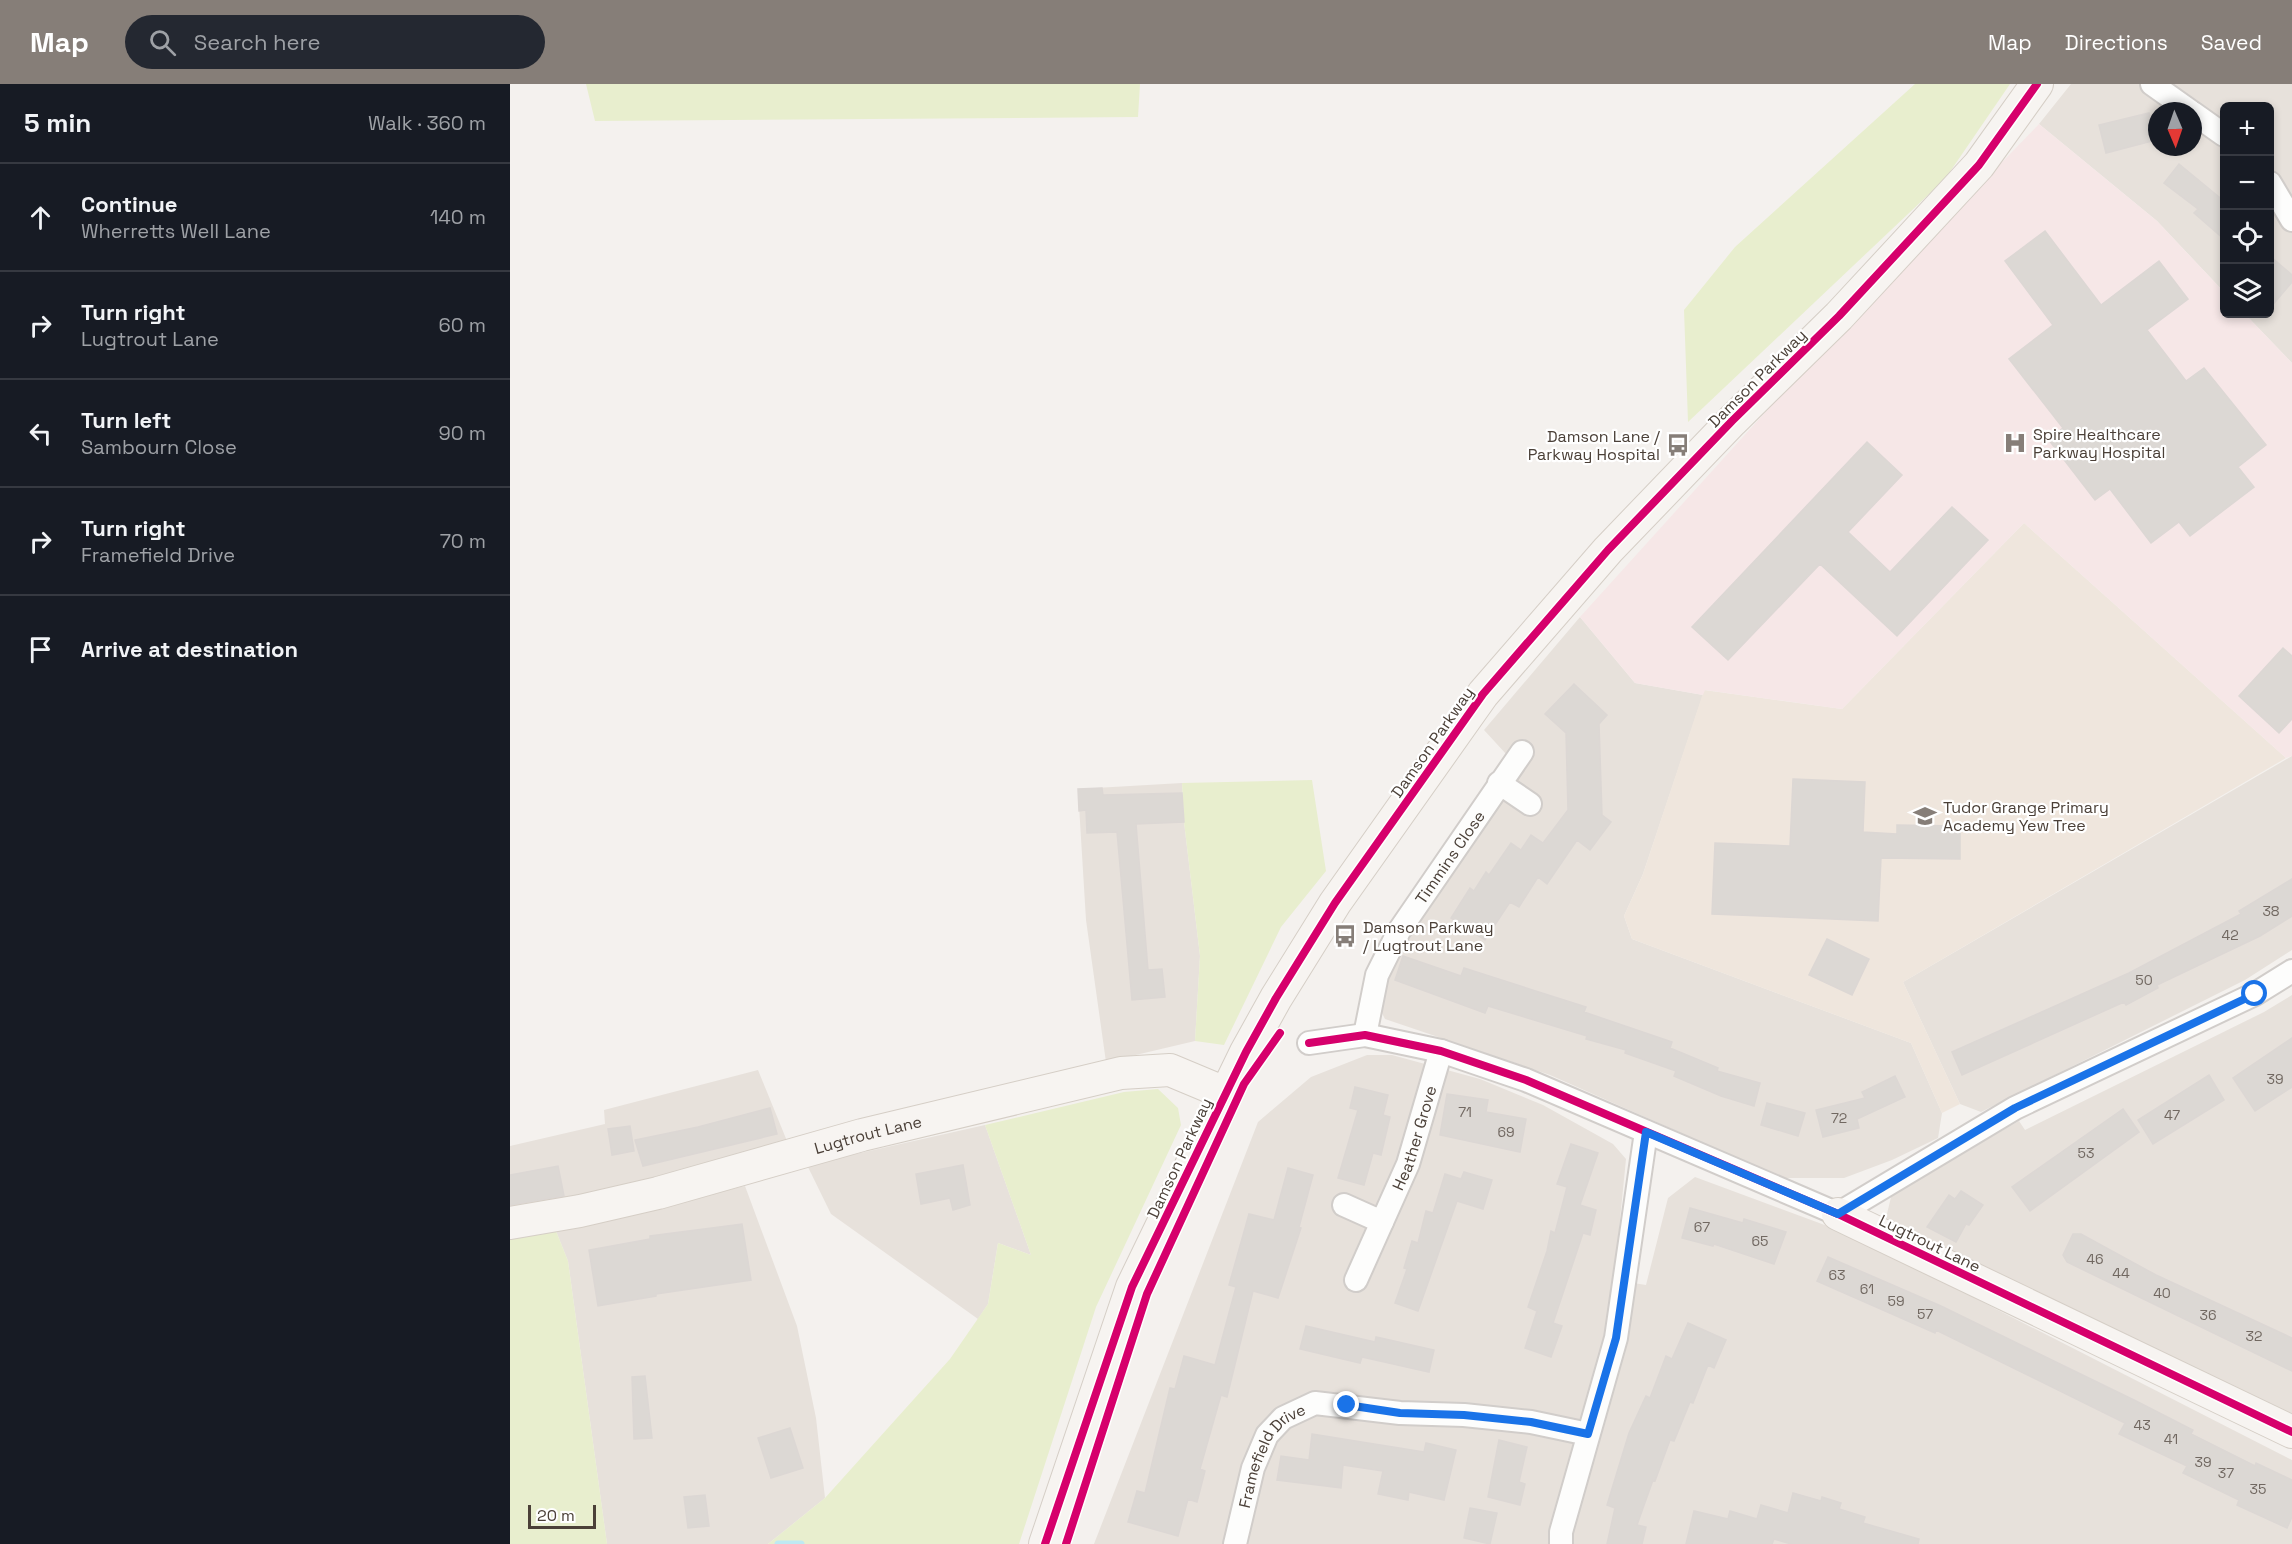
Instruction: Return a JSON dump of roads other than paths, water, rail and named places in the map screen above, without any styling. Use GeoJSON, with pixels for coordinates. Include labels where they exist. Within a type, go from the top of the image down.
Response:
{"type":"FeatureCollection","features":[{"type":"Feature","properties":{"kind":"street","name":"Damson Parkway"},"geometry":{"type":"LineString","coordinates":[[1045,1544],[1132,1287],[1225,1093],[1276,998],[1335,903],[1483,694],[1608,550],[1731,421],[1839,316],[1979,165],[2037,84]]}},
{"type":"Feature","properties":{"kind":"street"},"geometry":{"type":"LineString","coordinates":[[2152,84],[2178,102]]}},
{"type":"Feature","properties":{"kind":"street"},"geometry":{"type":"LineString","coordinates":[[2202,119],[2220,132]]}},
{"type":"Feature","properties":{"kind":"street"},"geometry":{"type":"LineString","coordinates":[[2274,190],[2292,220]]}},
{"type":"Feature","properties":{"kind":"street","name":"Timmins Close"},"geometry":{"type":"LineString","coordinates":[[1365,1035],[1377,975],[1399,931],[1522,752]]}},
{"type":"Feature","properties":{"kind":"street"},"geometry":{"type":"LineString","coordinates":[[1499,783],[1530,804]]}},
{"type":"Feature","properties":{"kind":"street"},"geometry":{"type":"LineString","coordinates":[[1838,1214],[2015,1108],[2255,994],[2292,971]]}},
{"type":"Feature","properties":{"kind":"street","name":"Lugtrout Lane"},"geometry":{"type":"LineString","coordinates":[[1309,1043],[1365,1035],[1441,1051],[1526,1080],[1838,1214],[2292,1432]]}},
{"type":"Feature","properties":{"kind":"street","name":"Heather Grove"},"geometry":{"type":"LineString","coordinates":[[1356,1280],[1408,1164],[1441,1051]]}},
{"type":"Feature","properties":{"kind":"street","name":"Lugtrout Lane"},"geometry":{"type":"LineString","coordinates":[[510,1223],[580,1211],[658,1193],[862,1136],[1121,1073],[1170,1070],[1225,1093]]}},
{"type":"Feature","properties":{"kind":"street"},"geometry":{"type":"LineString","coordinates":[[1561,1544],[1561,1532],[1616,1338],[1646,1132]]}},
{"type":"Feature","properties":{"kind":"street"},"geometry":{"type":"LineString","coordinates":[[1344,1204],[1382,1222]]}},
{"type":"Feature","properties":{"kind":"street","name":"Framefield Drive"},"geometry":{"type":"LineString","coordinates":[[1235,1544],[1252,1468],[1267,1435],[1283,1418],[1315,1402],[1400,1413],[1464,1415],[1531,1422],[1588,1434]]}},
{"type":"Feature","properties":{"kind":"waterway"},"geometry":{"type":"LineString","coordinates":[[778,1544],[801,1544]]}},
{"type":"Feature","properties":{"kind":"place","name":"Spire Healthcare Parkway Hospital"},"geometry":{"type":"Point","coordinates":[2015,443]}},
{"type":"Feature","properties":{"kind":"place","name":"Damson Lane / Parkway Hospital"},"geometry":{"type":"Point","coordinates":[1678,445]}},
{"type":"Feature","properties":{"kind":"place","name":"Tudor Grange Primary Academy Yew Tree"},"geometry":{"type":"Point","coordinates":[1925,816]}},
{"type":"Feature","properties":{"kind":"place","name":"Damson Parkway / Lugtrout Lane"},"geometry":{"type":"Point","coordinates":[1345,936]}}]}
